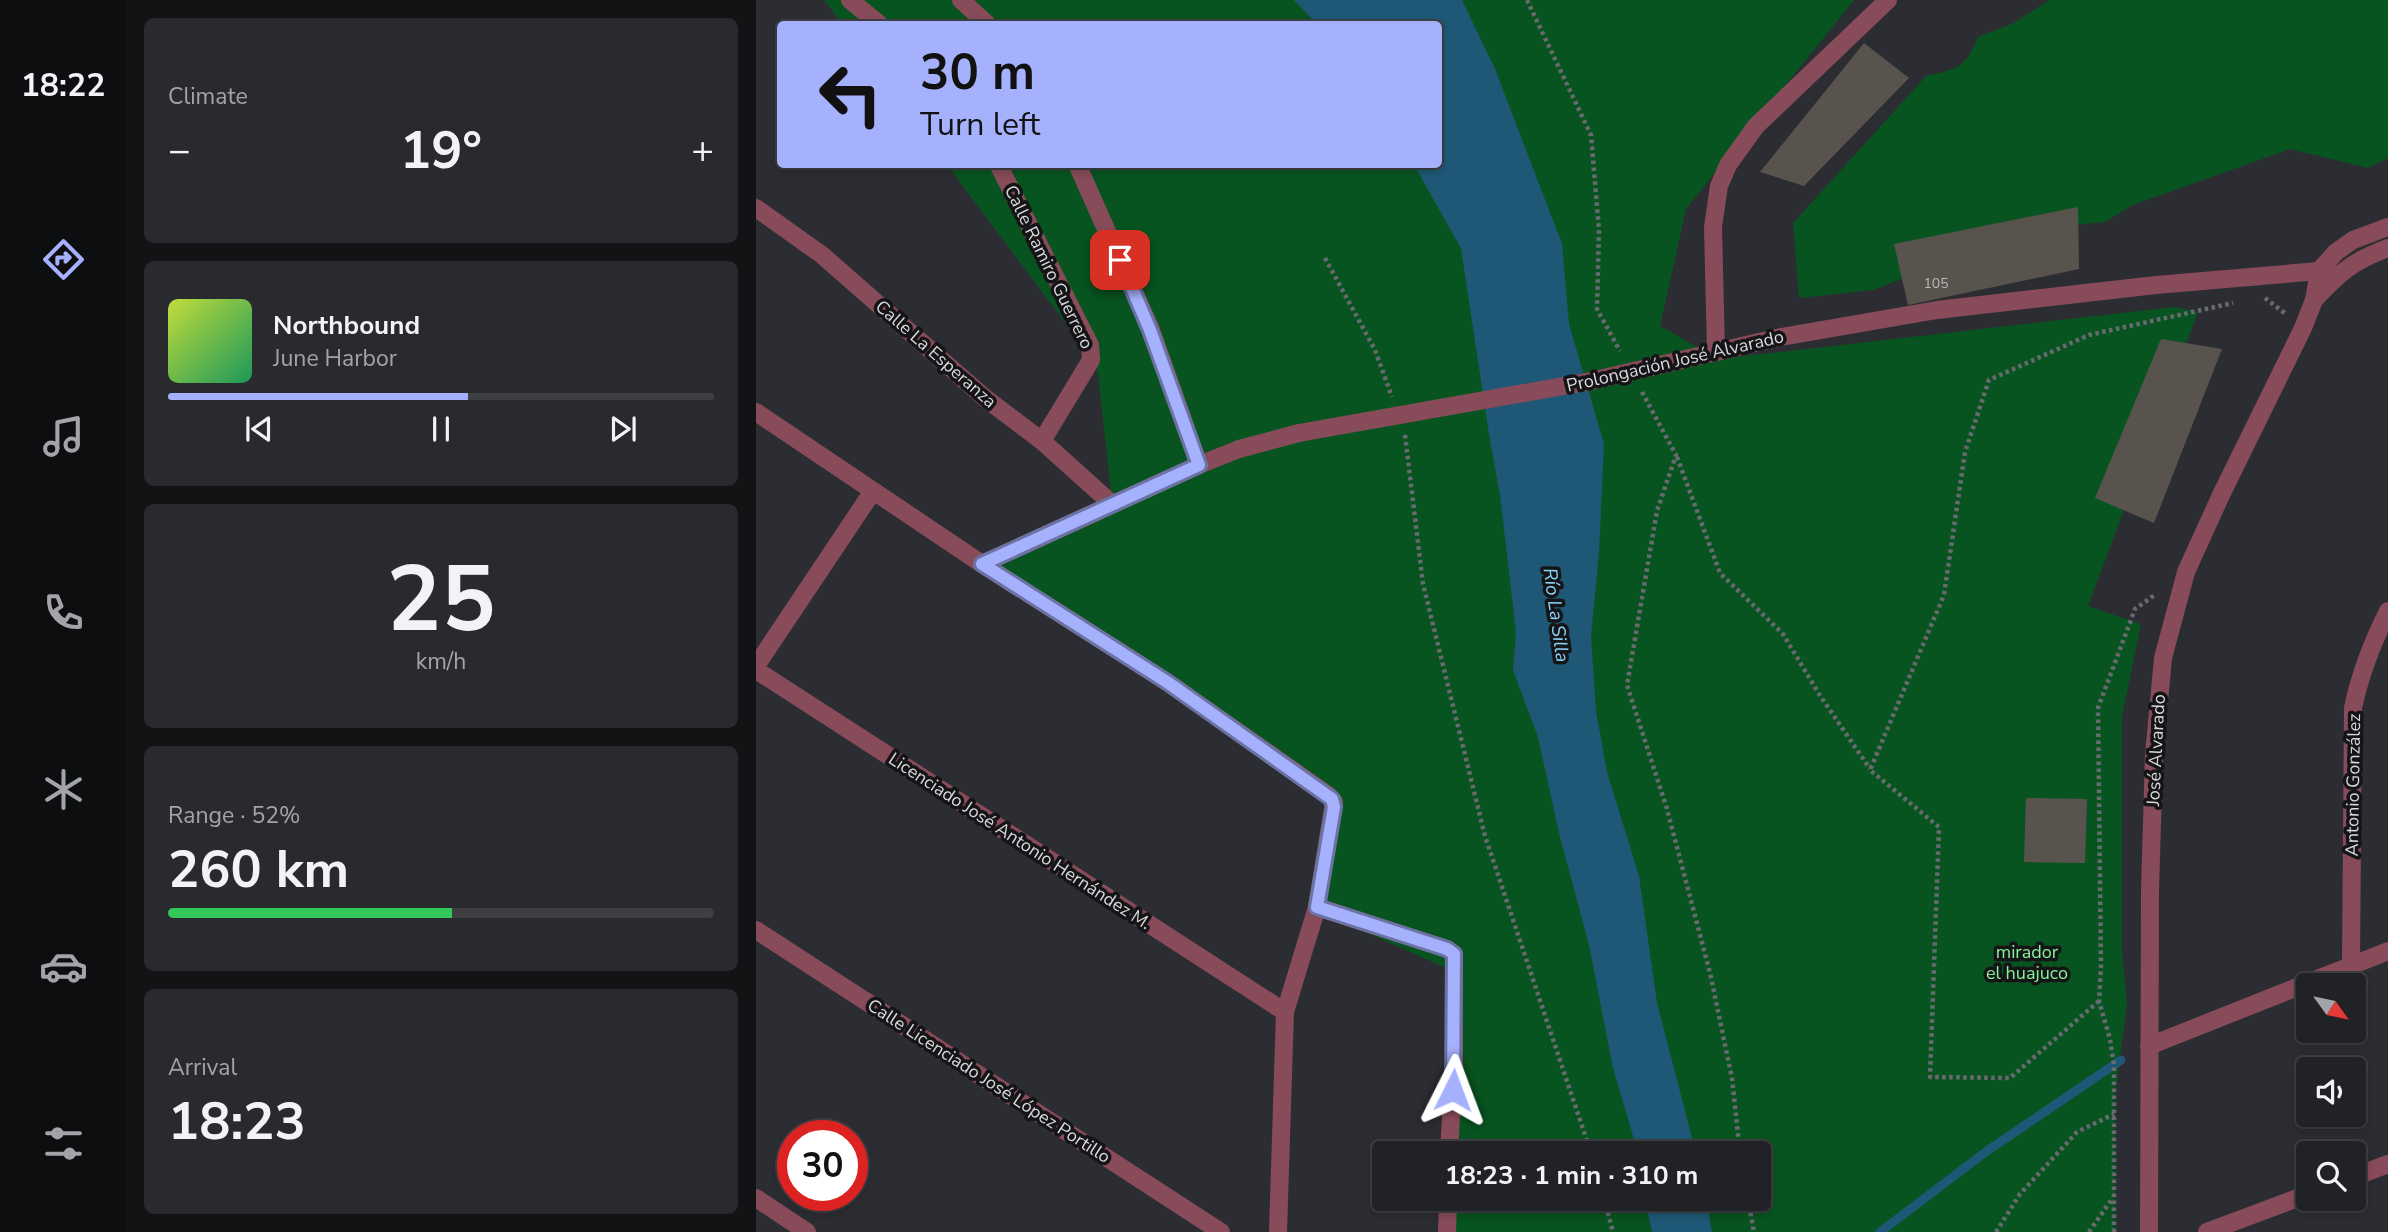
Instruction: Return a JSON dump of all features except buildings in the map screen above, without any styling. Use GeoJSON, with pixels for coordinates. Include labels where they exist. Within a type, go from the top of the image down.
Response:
{"type":"FeatureCollection","features":[{"type":"Feature","properties":{"kind":"street"},"geometry":{"type":"LineString","coordinates":[[850,0],[875,21]]}},
{"type":"Feature","properties":{"kind":"street"},"geometry":{"type":"LineString","coordinates":[[961,0],[985,21]]}},
{"type":"Feature","properties":{"kind":"street"},"geometry":{"type":"LineString","coordinates":[[1716,351],[1713,227],[1719,186],[1728,165],[1756,126],[1888,0]]}},
{"type":"Feature","properties":{"kind":"street","name":"Calle Ramiro Guerrero"},"geometry":{"type":"LineString","coordinates":[[1000,168],[1092,352],[1091,360],[1042,441]]}},
{"type":"Feature","properties":{"kind":"street"},"geometry":{"type":"LineString","coordinates":[[1079,168],[1150,330],[1199,465]]}},
{"type":"Feature","properties":{"kind":"street","name":"Calle La Esperanza"},"geometry":{"type":"LineString","coordinates":[[756,208],[822,254],[985,398],[1042,441],[1112,505]]}},
{"type":"Feature","properties":{"kind":"street"},"geometry":{"type":"LineString","coordinates":[[2328,273],[2336,251],[2353,240],[2388,226]]}},
{"type":"Feature","properties":{"kind":"street","name":"Prolongación José Alvarado"},"geometry":{"type":"LineString","coordinates":[[982,564],[1199,465],[1239,449],[1299,433],[1586,382],[1781,337],[1937,310],[2155,285],[2328,273],[2388,248]]}},
{"type":"Feature","properties":{"kind":"street","name":"José Alvarado"},"geometry":{"type":"LineString","coordinates":[[2150,1232],[2150,891],[2157,704],[2163,658],[2186,572],[2328,273]]}},
{"type":"Feature","properties":{"kind":"street"},"geometry":{"type":"LineString","coordinates":[[756,412],[982,564],[1167,682],[1332,799],[1334,807],[1317,907],[1285,1012],[1278,1232]]}},
{"type":"Feature","properties":{"kind":"street"},"geometry":{"type":"LineString","coordinates":[[756,668],[873,491]]}},
{"type":"Feature","properties":{"kind":"street","name":"Antonio González"},"geometry":{"type":"LineString","coordinates":[[2351,965],[2353,708],[2359,678],[2388,611]]}},
{"type":"Feature","properties":{"kind":"street","name":"Licenciado José Antonio Hernández M."},"geometry":{"type":"LineString","coordinates":[[756,668],[1285,1012]]}},
{"type":"Feature","properties":{"kind":"street"},"geometry":{"type":"LineString","coordinates":[[1317,907],[1447,949],[1454,954],[1451,1141]]}},
{"type":"Feature","properties":{"kind":"street","name":"Calle Licenciado José López Portillo"},"geometry":{"type":"LineString","coordinates":[[756,930],[1221,1232]]}},
{"type":"Feature","properties":{"kind":"street"},"geometry":{"type":"LineString","coordinates":[[2149,1046],[2388,951]]}},
{"type":"Feature","properties":{"kind":"street"},"geometry":{"type":"LineString","coordinates":[[2366,1172],[2388,1164]]}},
{"type":"Feature","properties":{"kind":"street"},"geometry":{"type":"LineString","coordinates":[[756,1198],[807,1232]]}},
{"type":"Feature","properties":{"kind":"street"},"geometry":{"type":"LineString","coordinates":[[2207,1232],[2296,1199]]}},
{"type":"Feature","properties":{"kind":"street"},"geometry":{"type":"LineString","coordinates":[[1447,1232],[1448,1211]]}},
{"type":"Feature","properties":{"kind":"path"},"geometry":{"type":"LineString","coordinates":[[1527,0],[1591,135],[1599,230],[1597,309],[1620,351]]}},
{"type":"Feature","properties":{"kind":"path"},"geometry":{"type":"LineString","coordinates":[[1325,258],[1375,350],[1393,401]]}},
{"type":"Feature","properties":{"kind":"path"},"geometry":{"type":"LineString","coordinates":[[2263,297],[2303,328]]}},
{"type":"Feature","properties":{"kind":"path"},"geometry":{"type":"LineString","coordinates":[[1870,770],[1944,596],[1965,452],[1989,380],[2089,335],[2237,302]]}},
{"type":"Feature","properties":{"kind":"path"},"geometry":{"type":"LineString","coordinates":[[1642,392],[1676,455],[1720,573],[1783,634],[1870,770],[1939,827],[1930,1077],[2010,1078],[2099,1001]]}},
{"type":"Feature","properties":{"kind":"path"},"geometry":{"type":"LineString","coordinates":[[1402,427],[1407,440],[1423,584],[1485,836],[1587,1141]]}},
{"type":"Feature","properties":{"kind":"path"},"geometry":{"type":"LineString","coordinates":[[1676,455],[1657,511],[1627,685],[1667,809],[1710,972],[1732,1078],[1739,1141]]}},
{"type":"Feature","properties":{"kind":"path"},"geometry":{"type":"LineString","coordinates":[[2114,1232],[2112,1052],[2099,1001],[2101,953],[2098,708],[2135,610],[2186,572]]}},
{"type":"Feature","properties":{"kind":"path"},"geometry":{"type":"LineString","coordinates":[[1996,1232],[2020,1194],[2077,1132],[2114,1114]]}},
{"type":"Feature","properties":{"kind":"path"},"geometry":{"type":"LineString","coordinates":[[2089,1232],[2114,1197]]}},
{"type":"Feature","properties":{"kind":"path"},"geometry":{"type":"LineString","coordinates":[[1607,1211],[1613,1232]]}},
{"type":"Feature","properties":{"kind":"path"},"geometry":{"type":"LineString","coordinates":[[1750,1211],[1754,1232]]}},
{"type":"Feature","properties":{"kind":"green space","name":"mirador el huajuco"},"geometry":{"type":"Polygon","coordinates":[[[824,0],[1854,0],[1686,209],[1660,326],[1718,359],[2175,307],[2198,312],[2088,606],[2141,624],[2122,716],[2122,952],[2127,1004],[2115,1094],[2115,1232],[1444,1232],[1445,1211],[1771,1211],[1771,1141],[1448,1141],[1455,972],[1323,913],[1329,800],[982,564],[1113,510],[1097,365],[949,168],[1442,168],[1442,21],[840,21],[824,0]]]}},
{"type":"Feature","properties":{"kind":"green space"},"geometry":{"type":"Polygon","coordinates":[[[2049,0],[2388,0],[2388,158],[2368,168],[2290,149],[2133,205],[2105,222],[2031,229],[1873,290],[1799,298],[1793,223],[1926,76],[1959,66],[1969,55],[1978,37],[2014,23],[2049,0]]]}},
{"type":"Feature","properties":{"kind":"water","name":"Río La Silla"},"geometry":{"type":"Polygon","coordinates":[[[1294,0],[1462,0],[1495,69],[1562,244],[1569,324],[1604,444],[1599,552],[1591,637],[1596,711],[1607,772],[1639,876],[1657,1003],[1693,1141],[1634,1141],[1613,1068],[1589,945],[1559,833],[1538,737],[1513,670],[1516,632],[1500,495],[1461,248],[1416,168],[1442,168],[1442,21],[1314,21],[1294,0]]]}},
{"type":"Feature","properties":{"kind":"water"},"geometry":{"type":"Polygon","coordinates":[[[1648,1211],[1708,1211],[1712,1232],[1652,1232],[1648,1211]]]}},
{"type":"Feature","properties":{"kind":"waterway"},"geometry":{"type":"LineString","coordinates":[[1880,1232],[1987,1151],[2121,1060]]}},
{"type":"Feature","properties":{"kind":"route"},"geometry":{"type":"LineString","coordinates":[[1120,260],[1150,330],[1199,465],[982,564],[1167,682],[1332,799],[1334,807],[1317,907],[1447,949],[1454,954],[1453,1090]]}}]}
